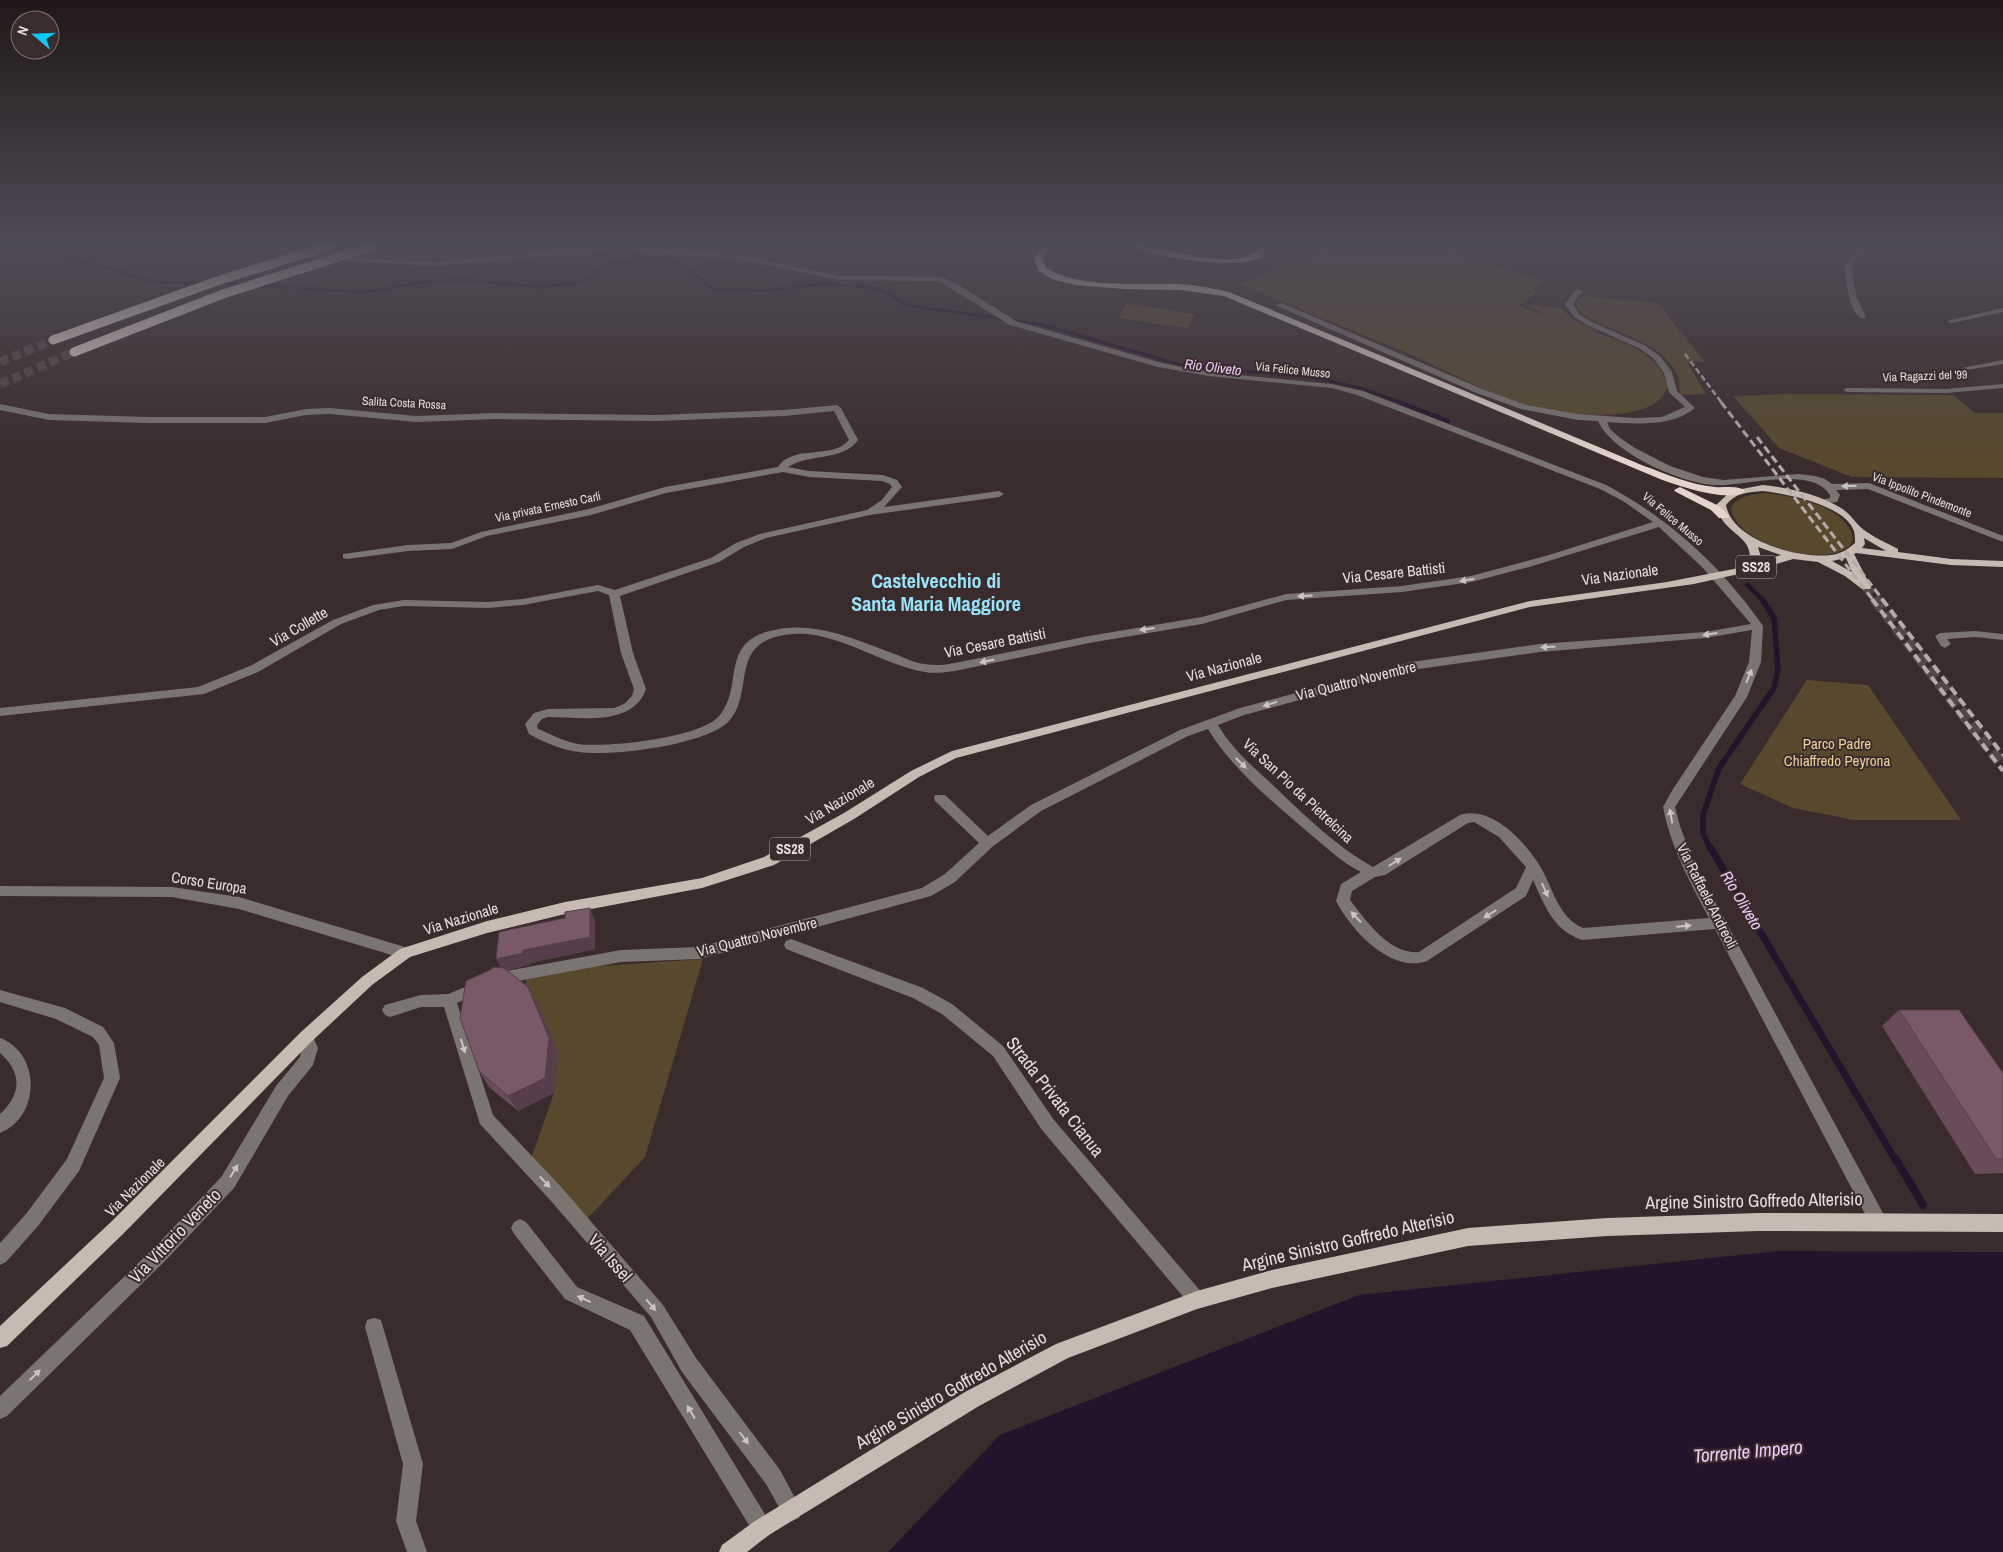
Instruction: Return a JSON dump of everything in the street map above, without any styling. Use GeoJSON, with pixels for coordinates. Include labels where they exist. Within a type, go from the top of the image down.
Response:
{"type":"FeatureCollection","features":[{"type":"Feature","properties":{"kind":"highway"},"geometry":{"type":"LineString","coordinates":[[53,340],[116,317]]}},
{"type":"Feature","properties":{"kind":"highway"},"geometry":{"type":"LineString","coordinates":[[74,352],[163,317]]}},
{"type":"Feature","properties":{"kind":"highway"},"geometry":{"type":"LineString","coordinates":[[1282,317],[1640,468],[1702,489],[1721,492],[1738,490]]}},
{"type":"Feature","properties":{"kind":"highway"},"geometry":{"type":"LineString","coordinates":[[1640,468],[1715,508],[1723,516]]}},
{"type":"Feature","properties":{"kind":"main road"},"geometry":{"type":"LineString","coordinates":[[1852,552],[1861,538],[1859,531],[1852,521],[1823,502],[1778,489],[1763,488],[1738,490],[1726,496],[1721,505],[1723,516],[1728,524],[1748,539],[1771,549],[1796,556],[1818,558],[1852,552],[2003,564]]}},
{"type":"Feature","properties":{"kind":"main road"},"geometry":{"type":"LineString","coordinates":[[1859,531],[1889,549],[1915,558]]}},
{"type":"Feature","properties":{"kind":"main road","name":"SS28"},"geometry":{"type":"LineString","coordinates":[[1748,539],[1756,551],[1756,559],[1748,569]]}},
{"type":"Feature","properties":{"kind":"main road"},"geometry":{"type":"LineString","coordinates":[[1818,558],[1837,566],[1866,587],[1852,552]]}},
{"type":"Feature","properties":{"kind":"main road","name":"Via Nazionale"},"geometry":{"type":"LineString","coordinates":[[0,1339],[118,1227],[306,1037],[367,981],[405,953],[497,925],[565,908],[702,883],[770,861],[849,816],[915,774],[952,755],[1530,604],[1718,577],[1781,557],[1796,556]]}},
{"type":"Feature","properties":{"kind":"main road","name":"Argine Sinistro Goffredo Alterisio"},"geometry":{"type":"LineString","coordinates":[[729,1552],[762,1528],[972,1399],[1063,1351],[1197,1300],[1272,1279],[1468,1237],[1607,1227],[1878,1221],[2003,1223]]}},
{"type":"Feature","properties":{"kind":"street","name":"Via Felice Musso"},"geometry":{"type":"LineString","coordinates":[[1004,317],[1013,323],[1161,365],[1208,374],[1332,386],[1360,393],[1603,487],[1629,499],[1660,523],[1701,559],[1718,577]]}},
{"type":"Feature","properties":{"kind":"street"},"geometry":{"type":"LineString","coordinates":[[1308,317],[1492,396],[1542,411],[1602,420],[1663,419],[1691,408],[1673,392],[1672,376],[1661,361],[1637,344],[1580,317]]}},
{"type":"Feature","properties":{"kind":"street"},"geometry":{"type":"LineString","coordinates":[[1951,321],[1968,317]]}},
{"type":"Feature","properties":{"kind":"street"},"geometry":{"type":"LineString","coordinates":[[1966,368],[2003,362]]}},
{"type":"Feature","properties":{"kind":"street","name":"Via Ragazzi del '99"},"geometry":{"type":"LineString","coordinates":[[1847,390],[1946,391],[2003,386]]}},
{"type":"Feature","properties":{"kind":"street","name":"Salita Costa Rossa"},"geometry":{"type":"LineString","coordinates":[[0,407],[49,417],[149,420],[265,420],[306,412],[330,411],[416,419],[495,416],[657,418],[784,413],[837,408]]}},
{"type":"Feature","properties":{"kind":"street","name":"Via privata Ernesto Carli"},"geometry":{"type":"LineString","coordinates":[[783,469],[783,466],[795,458],[845,449],[853,444],[851,434],[837,408]]}},
{"type":"Feature","properties":{"kind":"street"},"geometry":{"type":"LineString","coordinates":[[1602,420],[1606,432],[1621,445],[1693,477],[1724,483],[1768,478],[1815,479],[1830,487],[1835,495],[1834,500],[1823,502]]}},
{"type":"Feature","properties":{"kind":"street","name":"Via privata Ernesto Carli"},"geometry":{"type":"LineString","coordinates":[[347,556],[408,548],[452,546],[493,532],[591,512],[665,490],[783,469],[809,474],[883,478],[894,482],[897,487],[894,493],[870,512]]}},
{"type":"Feature","properties":{"kind":"street","name":"Via Ippolito Pindemonte"},"geometry":{"type":"LineString","coordinates":[[1830,487],[1869,486],[2003,540]]}},
{"type":"Feature","properties":{"kind":"street","name":"Via privata Ernesto Carli"},"geometry":{"type":"LineString","coordinates":[[614,594],[715,560],[763,536],[870,512],[999,494]]}},
{"type":"Feature","properties":{"kind":"street","name":"Via Cesare Battisti"},"geometry":{"type":"LineString","coordinates":[[614,594],[627,653],[640,689],[637,698],[628,707],[615,712],[542,714],[531,724],[533,731],[583,748],[658,742],[706,732],[718,726],[727,715],[744,653],[758,639],[778,632],[806,632],[838,637],[916,666],[938,669],[981,663],[1113,634],[1215,618],[1282,598],[1396,591],[1490,576],[1660,523]]}},
{"type":"Feature","properties":{"kind":"street"},"geometry":{"type":"LineString","coordinates":[[1718,577],[1758,626]]}},
{"type":"Feature","properties":{"kind":"street","name":"Via Collette"},"geometry":{"type":"LineString","coordinates":[[0,712],[200,691],[254,670],[350,616],[384,606],[404,603],[488,605],[540,599],[598,588],[608,590],[614,594]]}},
{"type":"Feature","properties":{"kind":"street","name":"Via Quattro Novembre"},"geometry":{"type":"LineString","coordinates":[[507,977],[621,956],[699,953],[926,892],[950,878],[987,842],[1036,808],[1184,733],[1240,712],[1298,695],[1411,666],[1540,648],[1705,635],[1758,626]]}},
{"type":"Feature","properties":{"kind":"street","name":"Via Raffaele Andreoli"},"geometry":{"type":"LineString","coordinates":[[1758,626],[1755,662],[1741,696],[1669,807],[1673,826],[1685,859],[1878,1221]]}},
{"type":"Feature","properties":{"kind":"street"},"geometry":{"type":"LineString","coordinates":[[1946,644],[1940,636],[1975,634],[2003,637]]}},
{"type":"Feature","properties":{"kind":"street","name":"Via San Pio da Pietrelcina"},"geometry":{"type":"LineString","coordinates":[[1212,724],[1220,739],[1236,758],[1295,814],[1351,862],[1372,872]]}},
{"type":"Feature","properties":{"kind":"street"},"geometry":{"type":"LineString","coordinates":[[940,798],[987,842]]}},
{"type":"Feature","properties":{"kind":"street"},"geometry":{"type":"LineString","coordinates":[[1533,866],[1521,892],[1504,905],[1422,957],[1406,958],[1389,951],[1352,914],[1343,901],[1346,888],[1372,872],[1380,871],[1465,818],[1474,816],[1484,819],[1502,832],[1533,866],[1555,915],[1570,930],[1582,934],[1720,923]]}},
{"type":"Feature","properties":{"kind":"street","name":"Corso Europa"},"geometry":{"type":"LineString","coordinates":[[0,891],[172,892],[239,903],[405,953]]}},
{"type":"Feature","properties":{"kind":"street","name":"Strada Privata Cianua"},"geometry":{"type":"LineString","coordinates":[[791,945],[918,993],[947,1009],[998,1051],[1048,1124],[1197,1300]]}},
{"type":"Feature","properties":{"kind":"street"},"geometry":{"type":"LineString","coordinates":[[390,1010],[421,1001],[449,1000],[470,991]]}},
{"type":"Feature","properties":{"kind":"street"},"geometry":{"type":"LineString","coordinates":[[0,996],[60,1013],[98,1032],[106,1043],[112,1078],[73,1165],[32,1220],[0,1256]]}},
{"type":"Feature","properties":{"kind":"street","name":"Via Issel"},"geometry":{"type":"LineString","coordinates":[[449,1000],[486,1119],[556,1195],[657,1312],[689,1365],[773,1478],[792,1511]]}},
{"type":"Feature","properties":{"kind":"street","name":"Via Vittorio Veneto"},"geometry":{"type":"LineString","coordinates":[[0,1409],[160,1254],[228,1182],[282,1092],[307,1060],[310,1048],[306,1037]]}},
{"type":"Feature","properties":{"kind":"street"},"geometry":{"type":"LineString","coordinates":[[0,1045],[15,1055],[24,1085],[22,1100],[0,1125]]}},
{"type":"Feature","properties":{"kind":"street"},"geometry":{"type":"LineString","coordinates":[[520,1228],[571,1293],[637,1323],[762,1528]]}},
{"type":"Feature","properties":{"kind":"street"},"geometry":{"type":"LineString","coordinates":[[374,1327],[413,1464],[406,1522],[417,1552]]}},
{"type":"Feature","properties":{"kind":"green space"},"geometry":{"type":"Polygon","coordinates":[[[1118,317],[1193,317],[1187,328],[1118,317]]]}},
{"type":"Feature","properties":{"kind":"green space"},"geometry":{"type":"Polygon","coordinates":[[[1321,317],[1571,317],[1599,331],[1591,331],[1627,344],[1648,357],[1664,375],[1668,387],[1659,400],[1647,407],[1631,412],[1593,415],[1554,411],[1523,404],[1493,393],[1405,352],[1321,317]]]}},
{"type":"Feature","properties":{"kind":"green space"},"geometry":{"type":"Polygon","coordinates":[[[1587,317],[1669,317],[1706,363],[1696,361],[1688,364],[1706,394],[1681,395],[1678,376],[1671,364],[1661,354],[1636,339],[1587,317]]]}},
{"type":"Feature","properties":{"kind":"green space"},"geometry":{"type":"Polygon","coordinates":[[[1784,394],[1953,395],[1975,413],[2003,413],[2003,478],[1852,477],[1779,448],[1733,396],[1784,394]]]}},
{"type":"Feature","properties":{"kind":"green space"},"geometry":{"type":"Polygon","coordinates":[[[1765,493],[1802,500],[1827,509],[1846,524],[1853,537],[1851,544],[1841,551],[1812,555],[1776,547],[1759,540],[1745,531],[1735,520],[1731,507],[1742,498],[1765,493]]]}},
{"type":"Feature","properties":{"kind":"green space","name":"Parco Padre Chiaffredo Peyrona"},"geometry":{"type":"Polygon","coordinates":[[[1807,680],[1868,685],[1961,820],[1854,820],[1793,808],[1740,784],[1807,680]]]}},
{"type":"Feature","properties":{"kind":"green space"},"geometry":{"type":"Polygon","coordinates":[[[703,959],[645,1157],[586,1220],[532,1156],[554,1093],[558,1053],[537,1003],[526,988],[526,979],[586,967],[703,959]]]}},
{"type":"Feature","properties":{"kind":"water","name":"Torrente Impero"},"geometry":{"type":"Polygon","coordinates":[[[1778,1251],[2003,1252],[2003,1552],[888,1552],[1000,1435],[1359,1295],[1778,1251]]]}},
{"type":"Feature","properties":{"kind":"building"},"geometry":{"type":"Polygon","coordinates":[[[590,908],[590,937],[523,950],[523,953],[496,959],[499,932],[565,918],[565,912],[590,908]]]}},
{"type":"Feature","properties":{"kind":"building"},"geometry":{"type":"Polygon","coordinates":[[[492,967],[504,968],[528,987],[549,1038],[545,1078],[508,1096],[479,1071],[460,1018],[466,981],[492,969],[492,967]]]}},
{"type":"Feature","properties":{"kind":"building"},"geometry":{"type":"Polygon","coordinates":[[[1899,1010],[1959,1010],[2003,1073],[2003,1159],[1996,1159],[1899,1010]]]}},
{"type":"Feature","properties":{"kind":"waterway","name":"Rio Oliveto"},"geometry":{"type":"LineString","coordinates":[[992,317],[1043,325],[1185,366],[1311,377],[1360,388],[1403,403]]}},
{"type":"Feature","properties":{"kind":"waterway","name":"Rio Oliveto"},"geometry":{"type":"LineString","coordinates":[[1399,402],[1448,421]]}},
{"type":"Feature","properties":{"kind":"waterway","name":"Rio Oliveto"},"geometry":{"type":"LineString","coordinates":[[1747,585],[1762,599]]}},
{"type":"Feature","properties":{"kind":"waterway","name":"Rio Oliveto"},"geometry":{"type":"LineString","coordinates":[[1710,849],[1703,833],[1703,815],[1719,768],[1774,688],[1778,669],[1774,618],[1762,599]]}},
{"type":"Feature","properties":{"kind":"waterway","name":"Rio Oliveto"},"geometry":{"type":"LineString","coordinates":[[1710,847],[1896,1161]]}},
{"type":"Feature","properties":{"kind":"waterway","name":"Rio Oliveto"},"geometry":{"type":"LineString","coordinates":[[1896,1159],[1923,1205]]}},
{"type":"Feature","properties":{"kind":"tunnel"},"geometry":{"type":"LineString","coordinates":[[0,362],[53,340]]}},
{"type":"Feature","properties":{"kind":"tunnel"},"geometry":{"type":"LineString","coordinates":[[0,384],[74,352]]}},
{"type":"Feature","properties":{"kind":"tunnel"},"geometry":{"type":"LineString","coordinates":[[1866,587],[1876,600]]}},
{"type":"Feature","properties":{"kind":"tunnel"},"geometry":{"type":"LineString","coordinates":[[1875,599],[2003,766]]}},
{"type":"Feature","properties":{"kind":"railway"},"geometry":{"type":"LineString","coordinates":[[1685,354],[1722,403]]}},
{"type":"Feature","properties":{"kind":"railway"},"geometry":{"type":"LineString","coordinates":[[1721,402],[1873,600]]}},
{"type":"Feature","properties":{"kind":"railway"},"geometry":{"type":"LineString","coordinates":[[1757,437],[1883,600]]}},
{"type":"Feature","properties":{"kind":"railway"},"geometry":{"type":"LineString","coordinates":[[1872,599],[2003,771]]}},
{"type":"Feature","properties":{"kind":"railway"},"geometry":{"type":"LineString","coordinates":[[1882,599],[2003,755]]}},
{"type":"Feature","properties":{"kind":"district","name":"Castelvecchio di Santa Maria Maggiore"},"geometry":{"type":"Point","coordinates":[936,592]}}]}
